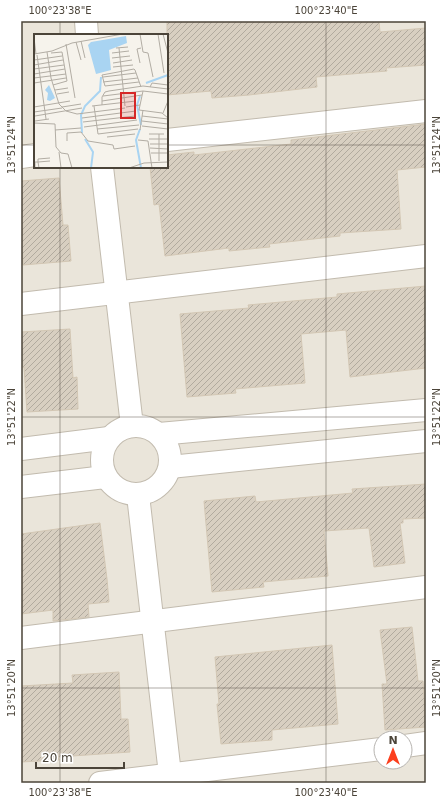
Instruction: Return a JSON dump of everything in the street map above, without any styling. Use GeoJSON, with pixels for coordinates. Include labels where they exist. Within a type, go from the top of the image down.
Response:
{"type":"FeatureCollection","features":[{"type":"Feature","properties":{"kind":"street"},"geometry":{"type":"LineString","coordinates":[[86,21],[87,34]]}},
{"type":"Feature","properties":{"kind":"street"},"geometry":{"type":"LineString","coordinates":[[168,140],[426,111]]}},
{"type":"Feature","properties":{"kind":"street"},"geometry":{"type":"LineString","coordinates":[[21,157],[34,155]]}},
{"type":"Feature","properties":{"kind":"street"},"geometry":{"type":"LineString","coordinates":[[102,168],[132,426]]}},
{"type":"Feature","properties":{"kind":"street"},"geometry":{"type":"LineString","coordinates":[[21,304],[117,294],[426,256]]}},
{"type":"Feature","properties":{"kind":"street"},"geometry":{"type":"LineString","coordinates":[[159,434],[426,410]]}},
{"type":"Feature","properties":{"kind":"street"},"geometry":{"type":"LineString","coordinates":[[132,426],[142,426],[159,434],[169,449],[170,458],[170,467],[166,478],[159,486],[150,492],[138,495],[119,491],[111,485],[105,477],[101,457],[109,438],[116,432],[132,426]]}},
{"type":"Feature","properties":{"kind":"street"},"geometry":{"type":"LineString","coordinates":[[21,449],[109,438]]}},
{"type":"Feature","properties":{"kind":"street"},"geometry":{"type":"LineString","coordinates":[[170,467],[426,441]]}},
{"type":"Feature","properties":{"kind":"street"},"geometry":{"type":"LineString","coordinates":[[21,487],[105,477]]}},
{"type":"Feature","properties":{"kind":"street"},"geometry":{"type":"LineString","coordinates":[[138,495],[170,779]]}},
{"type":"Feature","properties":{"kind":"street"},"geometry":{"type":"LineString","coordinates":[[21,638],[426,587]]}},
{"type":"Feature","properties":{"kind":"street"},"geometry":{"type":"LineString","coordinates":[[413,745],[426,743]]}},
{"type":"Feature","properties":{"kind":"street"},"geometry":{"type":"LineString","coordinates":[[100,783],[170,779],[373,749]]}},
{"type":"Feature","properties":{"kind":"shaded area"},"geometry":{"type":"Polygon","coordinates":[[[21,21],[426,21],[426,783],[21,783],[21,21]]]}},
{"type":"Feature","properties":{"kind":"building"},"geometry":{"type":"Polygon","coordinates":[[[167,21],[379,21],[380,32],[426,28],[426,65],[386,68],[387,71],[316,77],[317,87],[249,95],[212,98],[211,91],[168,95],[167,21]]]}},
{"type":"Feature","properties":{"kind":"building"},"geometry":{"type":"Polygon","coordinates":[[[426,124],[426,167],[397,170],[401,229],[340,233],[340,236],[269,244],[270,247],[229,251],[229,248],[165,256],[159,204],[154,205],[150,168],[168,168],[168,155],[194,152],[194,155],[291,144],[291,140],[426,124]]]}},
{"type":"Feature","properties":{"kind":"building"},"geometry":{"type":"Polygon","coordinates":[[[59,178],[63,225],[68,225],[71,261],[23,265],[21,246],[21,181],[59,178]]]}},
{"type":"Feature","properties":{"kind":"building"},"geometry":{"type":"Polygon","coordinates":[[[426,286],[426,368],[350,377],[346,330],[301,334],[305,383],[235,389],[236,393],[187,397],[180,314],[249,308],[248,305],[337,297],[337,294],[426,286]]]}},
{"type":"Feature","properties":{"kind":"building"},"geometry":{"type":"Polygon","coordinates":[[[70,329],[73,378],[77,377],[78,409],[27,412],[24,367],[22,368],[21,332],[70,329]]]}},
{"type":"Feature","properties":{"kind":"building"},"geometry":{"type":"Polygon","coordinates":[[[426,484],[426,518],[403,519],[403,523],[400,523],[405,563],[374,567],[369,528],[324,531],[328,576],[263,582],[264,587],[212,592],[204,501],[255,496],[256,502],[353,493],[352,489],[426,484]]]}},
{"type":"Feature","properties":{"kind":"building"},"geometry":{"type":"Polygon","coordinates":[[[100,523],[109,602],[88,604],[89,617],[53,621],[53,610],[21,614],[21,534],[100,523]]]}},
{"type":"Feature","properties":{"kind":"building"},"geometry":{"type":"Polygon","coordinates":[[[412,627],[418,681],[423,681],[426,727],[385,730],[382,684],[387,684],[380,630],[412,627]]]}},
{"type":"Feature","properties":{"kind":"building"},"geometry":{"type":"Polygon","coordinates":[[[332,645],[338,724],[272,730],[272,740],[221,744],[217,704],[219,704],[215,657],[332,645]]]}},
{"type":"Feature","properties":{"kind":"building"},"geometry":{"type":"Polygon","coordinates":[[[119,672],[121,719],[128,719],[130,752],[58,757],[59,760],[21,762],[21,686],[73,683],[72,675],[119,672]]]}}]}
